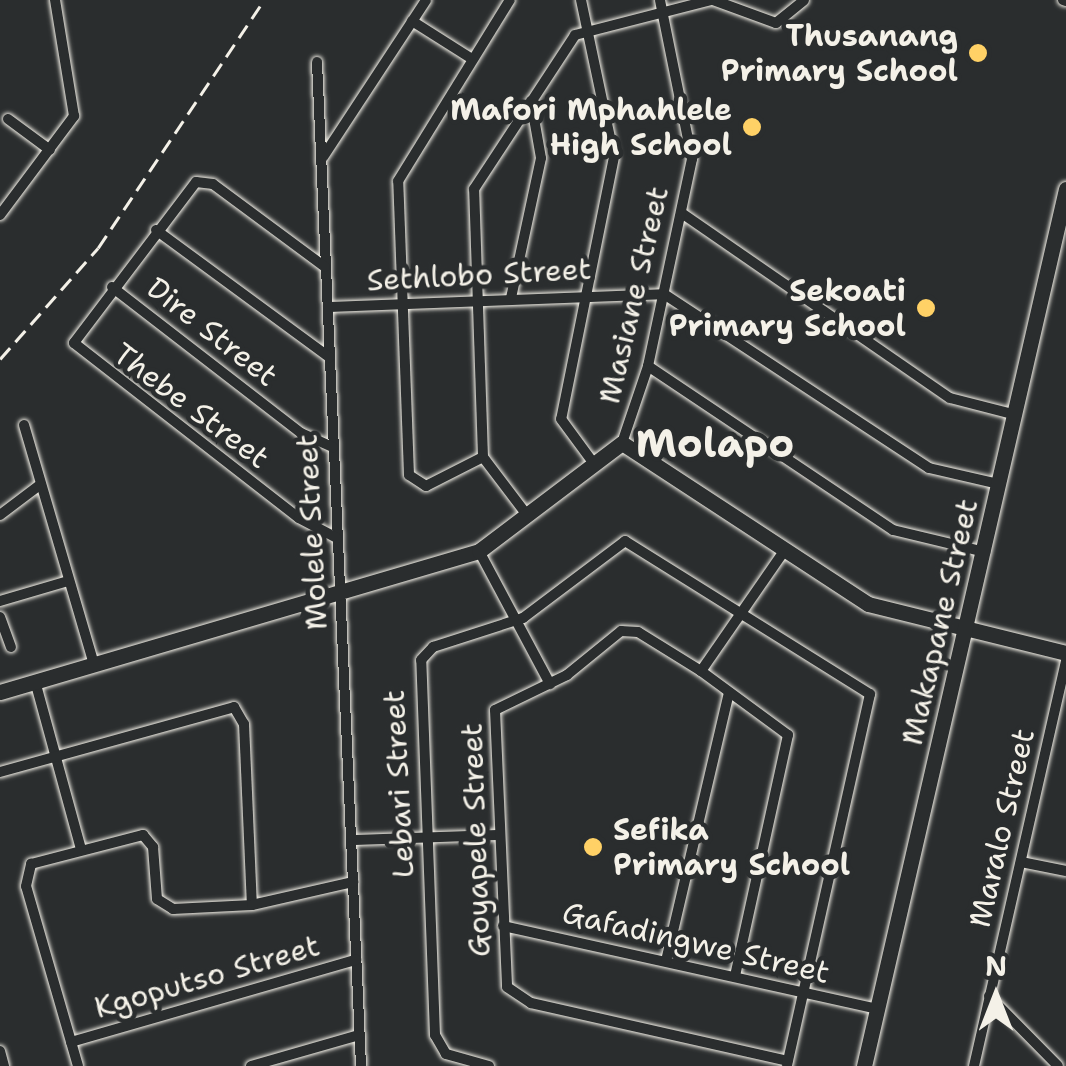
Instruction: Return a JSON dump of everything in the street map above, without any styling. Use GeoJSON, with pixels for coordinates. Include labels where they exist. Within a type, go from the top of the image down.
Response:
{"type":"FeatureCollection","features":[{"type":"Feature","properties":{"kind":"street"},"geometry":{"type":"LineString","coordinates":[[0,215],[76,109],[55,0]]}},
{"type":"Feature","properties":{"kind":"street"},"geometry":{"type":"LineString","coordinates":[[323,157],[426,0]]}},
{"type":"Feature","properties":{"kind":"street"},"geometry":{"type":"LineString","coordinates":[[483,457],[426,486],[412,482],[399,173],[510,0]]}},
{"type":"Feature","properties":{"kind":"street"},"geometry":{"type":"LineString","coordinates":[[581,0],[614,156],[561,419],[592,460]]}},
{"type":"Feature","properties":{"kind":"street"},"geometry":{"type":"LineString","coordinates":[[528,515],[483,457],[473,300],[474,189],[531,101],[588,26],[661,5],[712,0],[781,22],[804,0]]}},
{"type":"Feature","properties":{"kind":"street","name":"Masiane Street"},"geometry":{"type":"LineString","coordinates":[[0,692],[479,551],[592,460],[622,443],[648,366],[683,214],[692,143],[661,5]]}},
{"type":"Feature","properties":{"kind":"street"},"geometry":{"type":"LineString","coordinates":[[412,22],[472,58]]}},
{"type":"Feature","properties":{"kind":"street","name":"Molele Street"},"geometry":{"type":"LineString","coordinates":[[317,62],[360,1066]]}},
{"type":"Feature","properties":{"kind":"street"},"geometry":{"type":"LineString","coordinates":[[512,298],[541,158],[531,101]]}},
{"type":"Feature","properties":{"kind":"street"},"geometry":{"type":"LineString","coordinates":[[8,119],[50,150]]}},
{"type":"Feature","properties":{"kind":"street"},"geometry":{"type":"LineString","coordinates":[[112,287],[191,185],[205,181],[325,267]]}},
{"type":"Feature","properties":{"kind":"street","name":"Makapane Street"},"geometry":{"type":"LineString","coordinates":[[864,1066],[1062,229],[1066,190]]}},
{"type":"Feature","properties":{"kind":"street"},"geometry":{"type":"LineString","coordinates":[[683,214],[950,398],[1016,415]]}},
{"type":"Feature","properties":{"kind":"street"},"geometry":{"type":"LineString","coordinates":[[156,230],[329,357]]}},
{"type":"Feature","properties":{"kind":"street","name":"Thebe Street"},"geometry":{"type":"LineString","coordinates":[[112,287],[74,338],[85,358],[310,526],[337,538]]}},
{"type":"Feature","properties":{"kind":"street","name":"Dire Street"},"geometry":{"type":"LineString","coordinates":[[112,287],[301,432],[333,447]]}},
{"type":"Feature","properties":{"kind":"street"},"geometry":{"type":"LineString","coordinates":[[664,294],[929,468],[999,484]]}},
{"type":"Feature","properties":{"kind":"street","name":"Sethlobo Street"},"geometry":{"type":"LineString","coordinates":[[328,307],[664,294]]}},
{"type":"Feature","properties":{"kind":"street"},"geometry":{"type":"LineString","coordinates":[[648,366],[905,536],[985,552]]}},
{"type":"Feature","properties":{"kind":"street"},"geometry":{"type":"LineString","coordinates":[[24,425],[94,664]]}},
{"type":"Feature","properties":{"kind":"street"},"geometry":{"type":"LineString","coordinates":[[622,443],[868,604],[1066,653]]}},
{"type":"Feature","properties":{"kind":"street"},"geometry":{"type":"LineString","coordinates":[[0,515],[41,484]]}},
{"type":"Feature","properties":{"kind":"street","name":"Lebari Street"},"geometry":{"type":"LineString","coordinates":[[489,1066],[452,1057],[437,1043],[421,660],[433,647],[516,622],[625,541],[740,612]]}},
{"type":"Feature","properties":{"kind":"street"},"geometry":{"type":"LineString","coordinates":[[479,551],[550,684]]}},
{"type":"Feature","properties":{"kind":"street"},"geometry":{"type":"LineString","coordinates":[[700,670],[784,551]]}},
{"type":"Feature","properties":{"kind":"street"},"geometry":{"type":"LineString","coordinates":[[0,601],[68,580]]}},
{"type":"Feature","properties":{"kind":"street"},"geometry":{"type":"LineString","coordinates":[[740,612],[871,698],[788,1064]]}},
{"type":"Feature","properties":{"kind":"street"},"geometry":{"type":"LineString","coordinates":[[0,617],[10,647]]}},
{"type":"Feature","properties":{"kind":"street","name":"Goyapele Street"},"geometry":{"type":"LineString","coordinates":[[735,976],[789,744],[784,729],[700,670],[626,630],[550,684],[496,710],[507,988],[522,1000],[788,1064]]}},
{"type":"Feature","properties":{"kind":"street","name":"Maralo Street"},"geometry":{"type":"LineString","coordinates":[[974,1066],[1066,660]]}},
{"type":"Feature","properties":{"kind":"street"},"geometry":{"type":"LineString","coordinates":[[35,682],[82,849]]}},
{"type":"Feature","properties":{"kind":"street"},"geometry":{"type":"LineString","coordinates":[[666,961],[729,692]]}},
{"type":"Feature","properties":{"kind":"street"},"geometry":{"type":"LineString","coordinates":[[0,772],[237,708],[252,905]]}},
{"type":"Feature","properties":{"kind":"street"},"geometry":{"type":"LineString","coordinates":[[78,1066],[25,879],[31,864],[143,835],[153,847],[164,907],[252,905],[353,882]]}},
{"type":"Feature","properties":{"kind":"street"},"geometry":{"type":"LineString","coordinates":[[353,840],[499,835]]}},
{"type":"Feature","properties":{"kind":"street"},"geometry":{"type":"LineString","coordinates":[[1021,862],[1066,871]]}},
{"type":"Feature","properties":{"kind":"street","name":"Gafadingwe Street"},"geometry":{"type":"LineString","coordinates":[[504,926],[878,1009]]}},
{"type":"Feature","properties":{"kind":"street","name":"Kgoputso Street"},"geometry":{"type":"LineString","coordinates":[[71,1042],[356,960]]}},
{"type":"Feature","properties":{"kind":"street"},"geometry":{"type":"LineString","coordinates":[[989,996],[1058,1066]]}},
{"type":"Feature","properties":{"kind":"street"},"geometry":{"type":"LineString","coordinates":[[251,1066],[359,1035]]}},
{"type":"Feature","properties":{"kind":"street"},"geometry":{"type":"LineString","coordinates":[[0,1051],[4,1066]]}},
{"type":"Feature","properties":{"kind":"railway"},"geometry":{"type":"LineString","coordinates":[[0,359],[98,248],[264,0]]}},
{"type":"Feature","properties":{"kind":"place","name":"Thusanang Primary School"},"geometry":{"type":"Point","coordinates":[978,53]}},
{"type":"Feature","properties":{"kind":"place","name":"Mafori Mphahlele High School"},"geometry":{"type":"Point","coordinates":[752,127]}},
{"type":"Feature","properties":{"kind":"place","name":"Sekoati Primary School"},"geometry":{"type":"Point","coordinates":[926,308]}},
{"type":"Feature","properties":{"kind":"place","name":"Sefika Primary School"},"geometry":{"type":"Point","coordinates":[593,847]}},
{"type":"Feature","properties":{"kind":"district","name":"Molapo"},"geometry":{"type":"Point","coordinates":[715,443]}}]}
